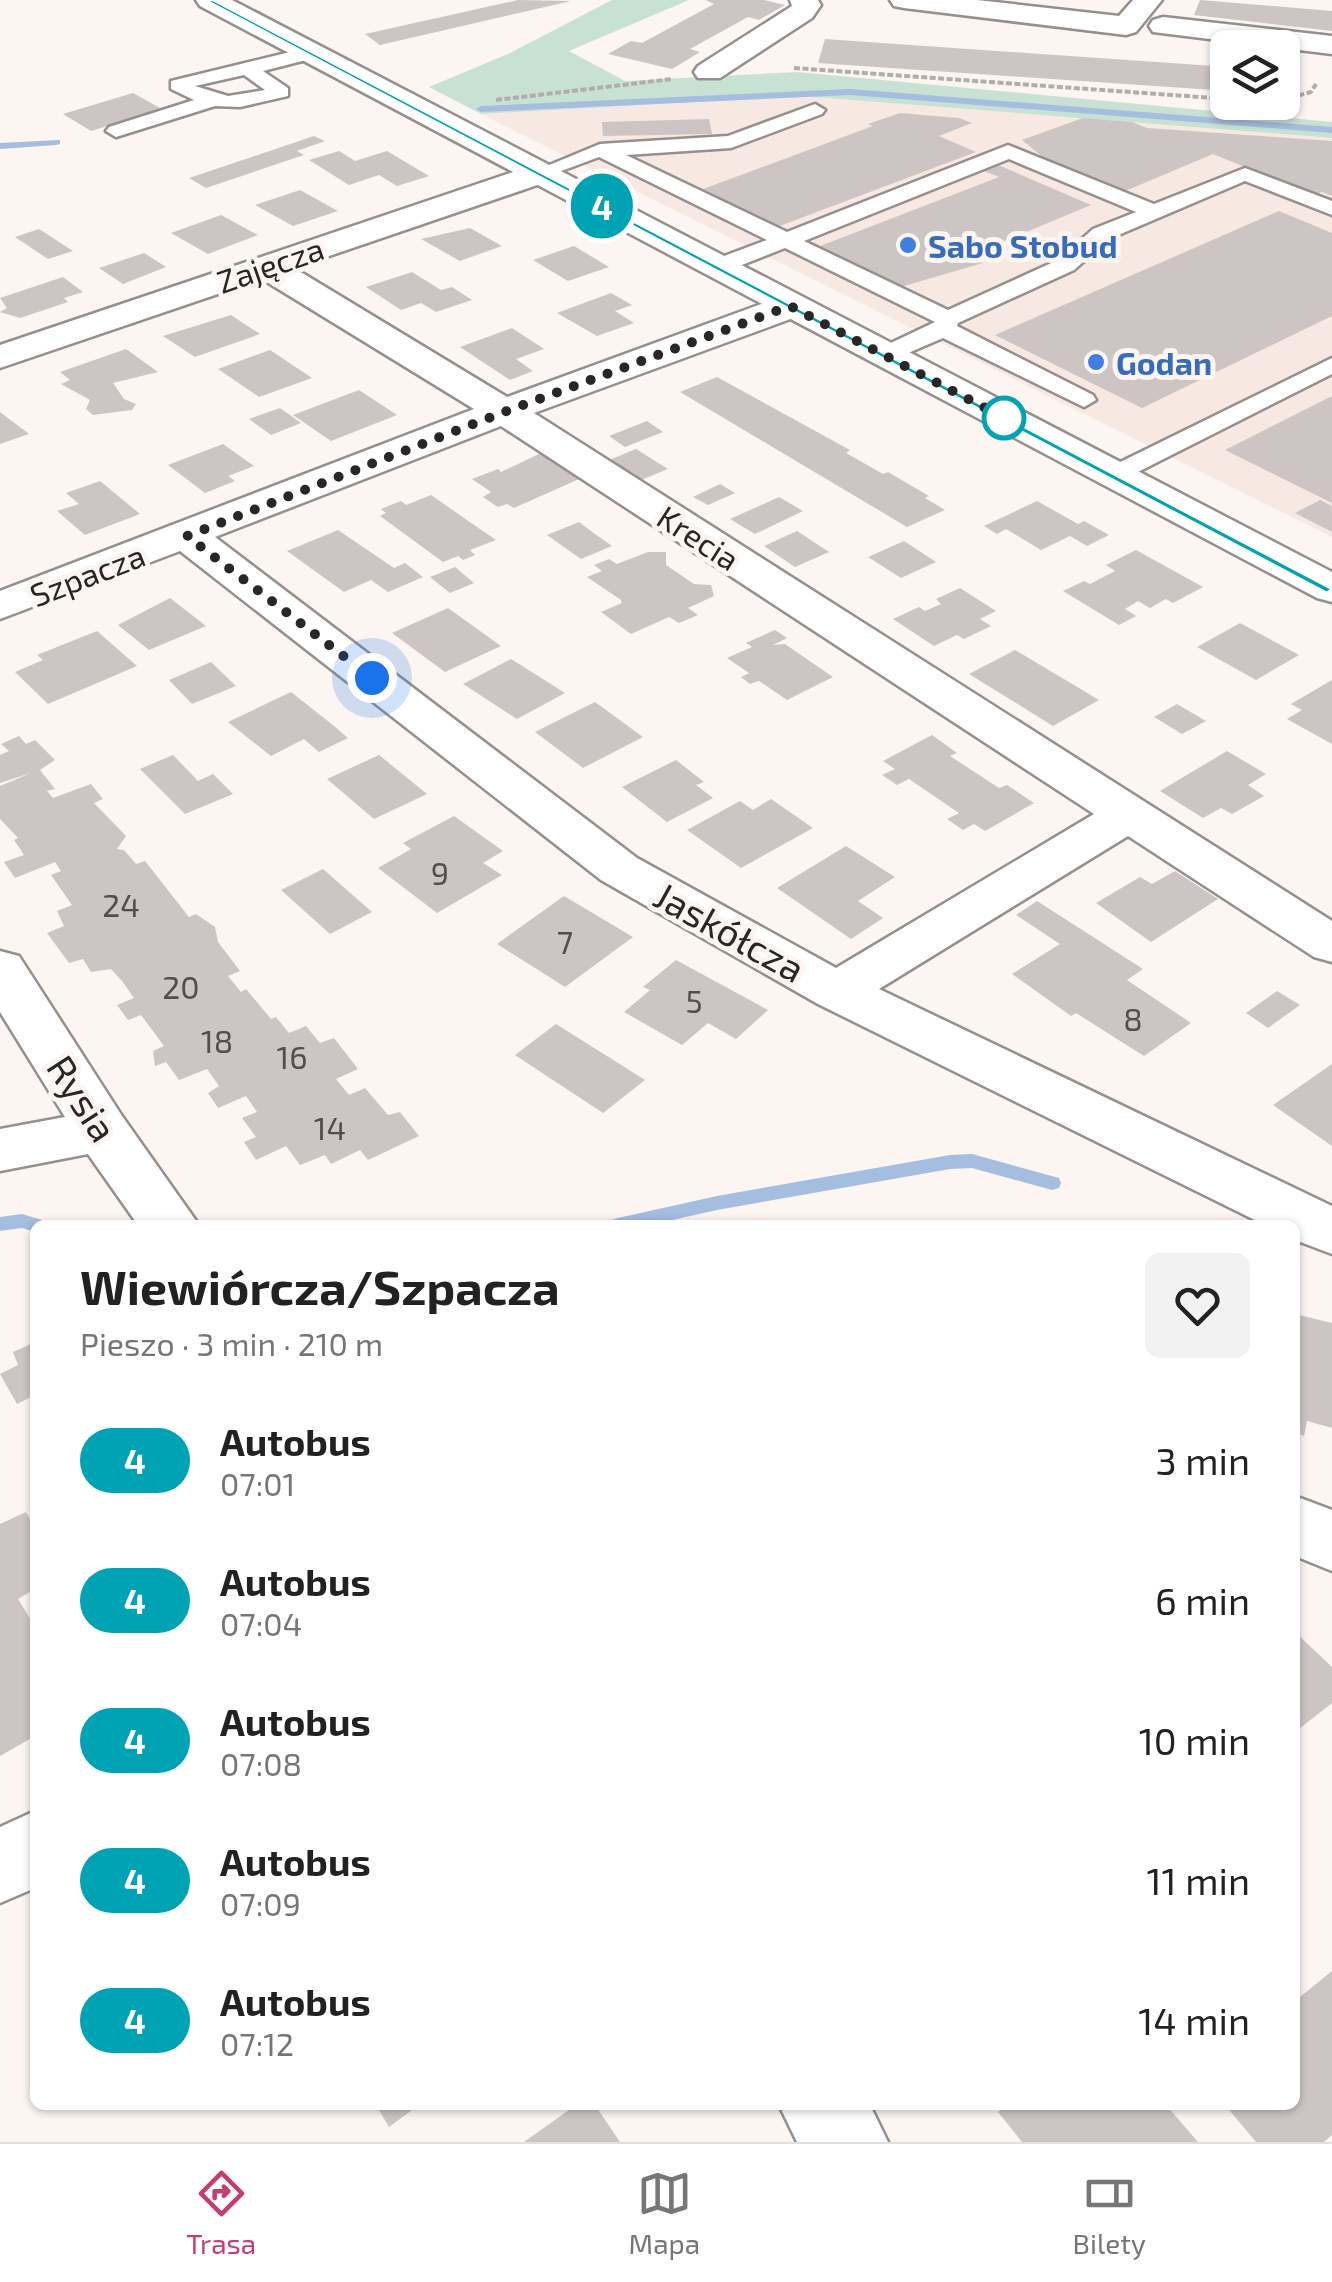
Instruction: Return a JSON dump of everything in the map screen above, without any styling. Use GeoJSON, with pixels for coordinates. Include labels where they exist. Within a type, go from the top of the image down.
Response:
{"type":"FeatureCollection","features":[{"type":"Feature","properties":{"kind":"street"},"geometry":{"type":"LineString","coordinates":[[210,0],[1332,590]]}},
{"type":"Feature","properties":{"kind":"street"},"geometry":{"type":"LineString","coordinates":[[696,75],[802,12],[807,5],[804,0]]}},
{"type":"Feature","properties":{"kind":"street"},"geometry":{"type":"LineString","coordinates":[[904,0],[1126,26],[1160,17],[1332,45]]}},
{"type":"Feature","properties":{"kind":"street","name":"Zajęcza"},"geometry":{"type":"LineString","coordinates":[[0,356],[540,173]]}},
{"type":"Feature","properties":{"kind":"street","name":"Krecia"},"geometry":{"type":"LineString","coordinates":[[265,266],[504,412],[1332,944]]}},
{"type":"Feature","properties":{"kind":"street","name":"Szpacza"},"geometry":{"type":"LineString","coordinates":[[0,606],[790,306]]}},
{"type":"Feature","properties":{"kind":"street","name":"Jaskółcza"},"geometry":{"type":"LineString","coordinates":[[187,536],[618,869],[837,990],[1332,1232]]}},
{"type":"Feature","properties":{"kind":"street"},"geometry":{"type":"LineString","coordinates":[[837,990],[1129,814]]}},
{"type":"Feature","properties":{"kind":"street","name":"Rysia"},"geometry":{"type":"LineString","coordinates":[[0,969],[102,1131],[166,1220]]}},
{"type":"Feature","properties":{"kind":"street"},"geometry":{"type":"LineString","coordinates":[[0,1150],[102,1131]]}},
{"type":"Feature","properties":{"kind":"street"},"geometry":{"type":"LineString","coordinates":[[1300,1526],[1332,1542]]}},
{"type":"Feature","properties":{"kind":"street"},"geometry":{"type":"LineString","coordinates":[[0,1867],[30,1850]]}},
{"type":"Feature","properties":{"kind":"street"},"geometry":{"type":"LineString","coordinates":[[823,2110],[847,2142]]}},
{"type":"Feature","properties":{"kind":"lane"},"geometry":{"type":"LineString","coordinates":[[208,102],[178,86],[311,54]]}},
{"type":"Feature","properties":{"kind":"lane"},"geometry":{"type":"LineString","coordinates":[[116,131],[208,102],[240,102],[280,92],[244,68]]}},
{"type":"Feature","properties":{"kind":"lane"},"geometry":{"type":"LineString","coordinates":[[540,173],[600,150],[731,142],[815,110]]}},
{"type":"Feature","properties":{"kind":"lane"},"geometry":{"type":"LineString","coordinates":[[600,150],[784,239],[1084,400]]}},
{"type":"Feature","properties":{"kind":"lane"},"geometry":{"type":"LineString","coordinates":[[716,266],[976,167],[1008,151],[1154,212]]}},
{"type":"Feature","properties":{"kind":"lane"},"geometry":{"type":"LineString","coordinates":[[884,355],[1066,265],[1101,234],[1245,174],[1332,209]]}},
{"type":"Feature","properties":{"kind":"lane"},"geometry":{"type":"LineString","coordinates":[[1113,476],[1332,365]]}},
{"type":"Feature","properties":{"kind":"path"},"geometry":{"type":"LineString","coordinates":[[783,69],[1210,98]]}},
{"type":"Feature","properties":{"kind":"path"},"geometry":{"type":"LineString","coordinates":[[490,101],[696,75]]}},
{"type":"Feature","properties":{"kind":"shaded area"},"geometry":{"type":"Polygon","coordinates":[[[802,96],[1332,138],[1332,537],[481,114],[802,96]]]}},
{"type":"Feature","properties":{"kind":"green space"},"geometry":{"type":"Polygon","coordinates":[[[612,0],[689,0],[569,51],[625,81],[797,72],[1210,111],[1210,120],[1332,122],[1332,138],[802,96],[481,114],[429,87],[508,54],[612,0]]]}},
{"type":"Feature","properties":{"kind":"building"},"geometry":{"type":"Polygon","coordinates":[[[518,0],[571,1],[380,45],[365,34],[518,0]]]}},
{"type":"Feature","properties":{"kind":"building"},"geometry":{"type":"Polygon","coordinates":[[[705,0],[764,0],[785,5],[759,20],[748,17],[690,49],[700,52],[672,69],[608,54],[631,41],[642,43],[714,4],[705,0]]]}},
{"type":"Feature","properties":{"kind":"building"},"geometry":{"type":"Polygon","coordinates":[[[1200,0],[1332,11],[1332,31],[1194,15],[1200,0]]]}},
{"type":"Feature","properties":{"kind":"building"},"geometry":{"type":"Polygon","coordinates":[[[825,39],[1210,66],[1210,90],[818,63],[825,39]]]}},
{"type":"Feature","properties":{"kind":"building"},"geometry":{"type":"Polygon","coordinates":[[[133,93],[162,109],[91,131],[63,114],[133,93]]]}},
{"type":"Feature","properties":{"kind":"building"},"geometry":{"type":"Polygon","coordinates":[[[900,113],[959,118],[972,123],[939,136],[976,152],[777,227],[703,189],[873,126],[868,124],[900,113]]]}},
{"type":"Feature","properties":{"kind":"building"},"geometry":{"type":"Polygon","coordinates":[[[1083,118],[1132,122],[1147,128],[1332,141],[1332,196],[1322,192],[1314,195],[1213,154],[1123,192],[1044,158],[1022,140],[1083,118]]]}},
{"type":"Feature","properties":{"kind":"building"},"geometry":{"type":"Polygon","coordinates":[[[709,119],[712,134],[603,136],[602,122],[709,119]]]}},
{"type":"Feature","properties":{"kind":"building"},"geometry":{"type":"Polygon","coordinates":[[[314,136],[325,141],[297,151],[304,155],[206,188],[189,178],[314,136]]]}},
{"type":"Feature","properties":{"kind":"building"},"geometry":{"type":"Polygon","coordinates":[[[339,151],[355,161],[387,151],[429,176],[397,186],[379,175],[349,185],[309,160],[339,151]]]}},
{"type":"Feature","properties":{"kind":"building"},"geometry":{"type":"Polygon","coordinates":[[[998,165],[1091,205],[966,257],[983,263],[890,290],[815,248],[999,177],[984,171],[998,165]]]}},
{"type":"Feature","properties":{"kind":"building"},"geometry":{"type":"Polygon","coordinates":[[[300,190],[338,211],[293,226],[255,205],[300,190]]]}},
{"type":"Feature","properties":{"kind":"building"},"geometry":{"type":"Polygon","coordinates":[[[1279,211],[1332,233],[1332,316],[1142,408],[995,335],[1279,211]]]}},
{"type":"Feature","properties":{"kind":"building"},"geometry":{"type":"Polygon","coordinates":[[[221,215],[258,235],[208,254],[171,233],[221,215]]]}},
{"type":"Feature","properties":{"kind":"building"},"geometry":{"type":"Polygon","coordinates":[[[470,228],[502,246],[460,261],[421,239],[470,228]]]}},
{"type":"Feature","properties":{"kind":"building"},"geometry":{"type":"Polygon","coordinates":[[[39,229],[73,251],[48,259],[15,237],[39,229]]]}},
{"type":"Feature","properties":{"kind":"building"},"geometry":{"type":"Polygon","coordinates":[[[574,246],[609,267],[568,281],[533,260],[574,246]]]}},
{"type":"Feature","properties":{"kind":"building"},"geometry":{"type":"Polygon","coordinates":[[[144,253],[166,267],[123,284],[99,268],[144,253]]]}},
{"type":"Feature","properties":{"kind":"building"},"geometry":{"type":"Polygon","coordinates":[[[412,272],[441,290],[452,287],[472,300],[436,312],[421,303],[401,310],[366,287],[412,272]]]}},
{"type":"Feature","properties":{"kind":"building"},"geometry":{"type":"Polygon","coordinates":[[[63,277],[83,292],[64,298],[68,302],[20,318],[0,312],[7,308],[0,298],[63,277]]]}},
{"type":"Feature","properties":{"kind":"building"},"geometry":{"type":"Polygon","coordinates":[[[611,293],[632,305],[615,311],[634,323],[597,336],[557,313],[611,293]]]}},
{"type":"Feature","properties":{"kind":"building"},"geometry":{"type":"Polygon","coordinates":[[[231,315],[260,334],[195,357],[163,336],[231,315]]]}},
{"type":"Feature","properties":{"kind":"building"},"geometry":{"type":"Polygon","coordinates":[[[512,328],[544,349],[516,359],[533,371],[510,380],[460,347],[512,328]]]}},
{"type":"Feature","properties":{"kind":"building"},"geometry":{"type":"Polygon","coordinates":[[[126,349],[158,372],[113,383],[124,399],[136,404],[132,410],[93,415],[86,409],[90,400],[61,384],[70,380],[60,372],[126,349]]]}},
{"type":"Feature","properties":{"kind":"building"},"geometry":{"type":"Polygon","coordinates":[[[270,350],[312,378],[259,397],[218,369],[270,350]]]}},
{"type":"Feature","properties":{"kind":"building"},"geometry":{"type":"Polygon","coordinates":[[[717,377],[850,450],[846,453],[883,474],[888,472],[945,510],[907,527],[680,392],[717,377]]]}},
{"type":"Feature","properties":{"kind":"building"},"geometry":{"type":"Polygon","coordinates":[[[359,390],[397,415],[331,441],[293,415],[359,390]]]}},
{"type":"Feature","properties":{"kind":"building"},"geometry":{"type":"Polygon","coordinates":[[[1332,396],[1332,503],[1225,450],[1332,396]]]}},
{"type":"Feature","properties":{"kind":"building"},"geometry":{"type":"Polygon","coordinates":[[[280,408],[301,423],[271,435],[249,419],[280,408]]]}},
{"type":"Feature","properties":{"kind":"building"},"geometry":{"type":"Polygon","coordinates":[[[0,412],[29,434],[0,444],[0,412]]]}},
{"type":"Feature","properties":{"kind":"building"},"geometry":{"type":"Polygon","coordinates":[[[647,421],[663,432],[625,447],[609,436],[647,421]]]}},
{"type":"Feature","properties":{"kind":"building"},"geometry":{"type":"Polygon","coordinates":[[[223,444],[254,466],[228,476],[235,481],[205,493],[168,465],[223,444]]]}},
{"type":"Feature","properties":{"kind":"building"},"geometry":{"type":"Polygon","coordinates":[[[636,449],[668,469],[634,483],[602,463],[636,449]]]}},
{"type":"Feature","properties":{"kind":"building"},"geometry":{"type":"Polygon","coordinates":[[[541,453],[579,479],[514,508],[507,504],[498,507],[483,497],[491,492],[472,479],[498,469],[501,472],[541,453]]]}},
{"type":"Feature","properties":{"kind":"building"},"geometry":{"type":"Polygon","coordinates":[[[100,481],[140,514],[85,535],[57,511],[79,504],[66,493],[100,481]]]}},
{"type":"Feature","properties":{"kind":"building"},"geometry":{"type":"Polygon","coordinates":[[[720,484],[735,493],[708,505],[693,497],[720,484]]]}},
{"type":"Feature","properties":{"kind":"building"},"geometry":{"type":"Polygon","coordinates":[[[431,495],[496,540],[470,550],[475,555],[463,560],[458,556],[443,562],[380,516],[386,513],[381,509],[431,495]]]}},
{"type":"Feature","properties":{"kind":"building"},"geometry":{"type":"Polygon","coordinates":[[[779,497],[803,511],[755,534],[730,519],[779,497]]]}},
{"type":"Feature","properties":{"kind":"building"},"geometry":{"type":"Polygon","coordinates":[[[1320,500],[1332,506],[1332,532],[1295,513],[1320,500]]]}},
{"type":"Feature","properties":{"kind":"building"},"geometry":{"type":"Polygon","coordinates":[[[1037,501],[1078,524],[1084,521],[1109,535],[1087,546],[1070,536],[1041,550],[1006,529],[997,534],[984,526],[1037,501]]]}},
{"type":"Feature","properties":{"kind":"building"},"geometry":{"type":"Polygon","coordinates":[[[579,522],[612,546],[581,559],[547,535],[579,522]]]}},
{"type":"Feature","properties":{"kind":"building"},"geometry":{"type":"Polygon","coordinates":[[[338,530],[394,568],[405,563],[423,577],[388,592],[371,580],[344,592],[287,551],[338,530]]]}},
{"type":"Feature","properties":{"kind":"building"},"geometry":{"type":"Polygon","coordinates":[[[797,531],[829,552],[795,567],[764,546],[797,531]]]}},
{"type":"Feature","properties":{"kind":"building"},"geometry":{"type":"Polygon","coordinates":[[[904,541],[936,562],[901,578],[868,557],[904,541]]]}},
{"type":"Feature","properties":{"kind":"building"},"geometry":{"type":"Polygon","coordinates":[[[1136,550],[1203,587],[1173,603],[1166,599],[1150,608],[1138,601],[1125,609],[1136,616],[1119,625],[1063,591],[1084,581],[1090,584],[1115,571],[1106,565],[1136,550]]]}},
{"type":"Feature","properties":{"kind":"building"},"geometry":{"type":"Polygon","coordinates":[[[648,552],[666,552],[666,565],[694,584],[711,585],[714,596],[688,608],[698,615],[679,623],[669,617],[631,634],[601,612],[622,603],[621,600],[587,577],[602,571],[594,565],[609,559],[617,564],[648,552]]]}},
{"type":"Feature","properties":{"kind":"building"},"geometry":{"type":"Polygon","coordinates":[[[455,567],[474,583],[450,593],[430,577],[455,567]]]}},
{"type":"Feature","properties":{"kind":"building"},"geometry":{"type":"Polygon","coordinates":[[[960,588],[996,611],[980,619],[991,626],[964,639],[957,635],[934,646],[893,619],[919,607],[925,611],[941,604],[936,599],[960,588]]]}},
{"type":"Feature","properties":{"kind":"building"},"geometry":{"type":"Polygon","coordinates":[[[170,598],[206,626],[149,650],[118,625],[170,598]]]}},
{"type":"Feature","properties":{"kind":"building"},"geometry":{"type":"Polygon","coordinates":[[[448,608],[501,646],[445,672],[392,633],[448,608]]]}},
{"type":"Feature","properties":{"kind":"building"},"geometry":{"type":"Polygon","coordinates":[[[1240,623],[1299,655],[1256,680],[1197,647],[1240,623]]]}},
{"type":"Feature","properties":{"kind":"building"},"geometry":{"type":"Polygon","coordinates":[[[775,630],[787,638],[773,645],[785,644],[833,677],[787,700],[759,681],[750,684],[741,677],[749,673],[727,658],[752,647],[746,643],[775,630]]]}},
{"type":"Feature","properties":{"kind":"building"},"geometry":{"type":"Polygon","coordinates":[[[97,631],[137,666],[48,704],[15,672],[43,660],[37,655],[97,631]]]}},
{"type":"Feature","properties":{"kind":"building"},"geometry":{"type":"Polygon","coordinates":[[[1015,650],[1099,700],[1053,726],[969,674],[1015,650]]]}},
{"type":"Feature","properties":{"kind":"building"},"geometry":{"type":"Polygon","coordinates":[[[511,659],[565,693],[517,719],[463,684],[511,659]]]}},
{"type":"Feature","properties":{"kind":"building"},"geometry":{"type":"Polygon","coordinates":[[[211,662],[236,686],[192,704],[169,680],[211,662]]]}},
{"type":"Feature","properties":{"kind":"building"},"geometry":{"type":"Polygon","coordinates":[[[1332,680],[1332,744],[1287,719],[1302,710],[1291,704],[1332,680]]]}},
{"type":"Feature","properties":{"kind":"building"},"geometry":{"type":"Polygon","coordinates":[[[291,692],[348,738],[319,752],[304,739],[271,756],[228,722],[291,692]]]}},
{"type":"Feature","properties":{"kind":"building"},"geometry":{"type":"Polygon","coordinates":[[[595,702],[643,737],[583,768],[535,732],[595,702]]]}},
{"type":"Feature","properties":{"kind":"building"},"geometry":{"type":"Polygon","coordinates":[[[1177,704],[1206,721],[1182,734],[1154,717],[1177,704]]]}},
{"type":"Feature","properties":{"kind":"building"},"geometry":{"type":"Polygon","coordinates":[[[932,735],[957,753],[950,756],[999,788],[1007,785],[1034,803],[985,831],[974,824],[963,830],[947,819],[959,813],[909,779],[897,785],[882,775],[895,769],[883,761],[932,735]]]}},
{"type":"Feature","properties":{"kind":"building"},"geometry":{"type":"Polygon","coordinates":[[[19,736],[26,744],[35,740],[55,760],[40,770],[55,789],[47,791],[53,798],[91,784],[103,799],[94,803],[126,836],[117,849],[124,850],[136,864],[145,861],[189,917],[196,914],[215,927],[218,942],[240,971],[228,976],[241,992],[246,989],[271,1019],[276,1017],[289,1033],[306,1026],[320,1043],[334,1038],[358,1069],[336,1079],[349,1095],[365,1088],[388,1115],[400,1112],[419,1136],[368,1160],[360,1150],[331,1164],[325,1155],[300,1165],[286,1146],[256,1160],[244,1142],[256,1137],[242,1118],[257,1112],[246,1096],[218,1108],[208,1093],[219,1086],[207,1069],[179,1080],[166,1062],[155,1066],[153,1051],[164,1046],[141,1015],[128,1020],[117,1005],[134,998],[122,981],[111,969],[91,972],[83,959],[69,963],[47,933],[64,926],[57,911],[72,905],[51,875],[61,871],[55,862],[15,878],[4,862],[24,855],[14,840],[18,838],[0,819],[0,786],[31,773],[0,783],[0,755],[9,751],[1,744],[19,736]]]}},
{"type":"Feature","properties":{"kind":"building"},"geometry":{"type":"Polygon","coordinates":[[[1227,751],[1266,774],[1248,785],[1264,796],[1232,814],[1221,808],[1203,818],[1160,791],[1227,751]]]}},
{"type":"Feature","properties":{"kind":"building"},"geometry":{"type":"Polygon","coordinates":[[[173,755],[198,781],[213,774],[233,794],[185,814],[140,769],[173,755]]]}},
{"type":"Feature","properties":{"kind":"building"},"geometry":{"type":"Polygon","coordinates":[[[379,755],[427,794],[374,819],[327,779],[379,755]]]}},
{"type":"Feature","properties":{"kind":"building"},"geometry":{"type":"Polygon","coordinates":[[[676,760],[704,782],[696,785],[713,798],[667,822],[622,787],[676,760]]]}},
{"type":"Feature","properties":{"kind":"building"},"geometry":{"type":"Polygon","coordinates":[[[771,799],[813,828],[741,868],[687,830],[740,801],[753,810],[771,799]]]}},
{"type":"Feature","properties":{"kind":"building"},"geometry":{"type":"Polygon","coordinates":[[[454,816],[503,851],[483,863],[502,875],[437,913],[378,868],[411,849],[403,843],[454,816]]]}},
{"type":"Feature","properties":{"kind":"building"},"geometry":{"type":"Polygon","coordinates":[[[846,846],[895,877],[858,901],[883,918],[851,939],[777,888],[846,846]]]}},
{"type":"Feature","properties":{"kind":"building"},"geometry":{"type":"Polygon","coordinates":[[[323,869],[372,912],[330,934],[281,890],[323,869]]]}},
{"type":"Feature","properties":{"kind":"building"},"geometry":{"type":"Polygon","coordinates":[[[1175,871],[1218,899],[1151,942],[1096,903],[1140,877],[1152,884],[1175,871]]]}},
{"type":"Feature","properties":{"kind":"building"},"geometry":{"type":"Polygon","coordinates":[[[564,896],[633,937],[565,987],[497,944],[564,896]]]}},
{"type":"Feature","properties":{"kind":"building"},"geometry":{"type":"Polygon","coordinates":[[[1037,901],[1143,969],[1127,980],[1191,1023],[1144,1056],[1076,1013],[1071,1016],[1012,974],[1060,944],[1016,915],[1037,901]]]}},
{"type":"Feature","properties":{"kind":"building"},"geometry":{"type":"Polygon","coordinates":[[[676,960],[768,1010],[736,1039],[708,1023],[682,1045],[624,1012],[650,990],[643,987],[676,960]]]}},
{"type":"Feature","properties":{"kind":"building"},"geometry":{"type":"Polygon","coordinates":[[[1277,991],[1300,1005],[1268,1028],[1246,1013],[1277,991]]]}},
{"type":"Feature","properties":{"kind":"building"},"geometry":{"type":"Polygon","coordinates":[[[556,1024],[645,1080],[603,1113],[515,1055],[556,1024]]]}},
{"type":"Feature","properties":{"kind":"building"},"geometry":{"type":"Polygon","coordinates":[[[1332,1064],[1332,1146],[1273,1105],[1332,1064]]]}},
{"type":"Feature","properties":{"kind":"building"},"geometry":{"type":"Polygon","coordinates":[[[1300,1315],[1332,1323],[1332,1428],[1307,1421],[1304,1436],[1300,1435],[1300,1315]]]}},
{"type":"Feature","properties":{"kind":"building"},"geometry":{"type":"Polygon","coordinates":[[[30,1344],[30,1398],[17,1404],[0,1374],[18,1365],[13,1352],[30,1344]]]}},
{"type":"Feature","properties":{"kind":"building"},"geometry":{"type":"Polygon","coordinates":[[[26,1512],[30,1520],[30,1592],[18,1599],[30,1619],[30,1739],[0,1756],[0,1524],[26,1512]]]}},
{"type":"Feature","properties":{"kind":"building"},"geometry":{"type":"Polygon","coordinates":[[[1300,1637],[1332,1667],[1332,1703],[1300,1728],[1300,1637]]]}},
{"type":"Feature","properties":{"kind":"building"},"geometry":{"type":"Polygon","coordinates":[[[1332,1971],[1332,2135],[1324,2142],[1256,2142],[1229,2110],[1300,2110],[1300,1997],[1332,1971]]]}},
{"type":"Feature","properties":{"kind":"building"},"geometry":{"type":"Polygon","coordinates":[[[379,2110],[412,2110],[389,2127],[379,2110]]]}},
{"type":"Feature","properties":{"kind":"building"},"geometry":{"type":"Polygon","coordinates":[[[569,2110],[598,2110],[620,2142],[524,2142],[569,2110]]]}},
{"type":"Feature","properties":{"kind":"building"},"geometry":{"type":"Polygon","coordinates":[[[1170,2110],[1198,2142],[1022,2142],[998,2112],[1170,2110]]]}},
{"type":"Feature","properties":{"kind":"waterway"},"geometry":{"type":"LineString","coordinates":[[481,109],[850,92],[1332,130]]}},
{"type":"Feature","properties":{"kind":"waterway"},"geometry":{"type":"LineString","coordinates":[[0,146],[56,142]]}},
{"type":"Feature","properties":{"kind":"waterway"},"geometry":{"type":"LineString","coordinates":[[640,1220],[950,1162],[972,1161],[1052,1183]]}},
{"type":"Feature","properties":{"kind":"waterway"},"geometry":{"type":"LineString","coordinates":[[0,1224],[30,1223]]}},
{"type":"Feature","properties":{"kind":"bus line","name":"4"},"geometry":{"type":"LineString","coordinates":[[210,0],[1332,589]]}},
{"type":"Feature","properties":{"kind":"place","name":"Sabo Stobud"},"geometry":{"type":"Point","coordinates":[908,245]}},
{"type":"Feature","properties":{"kind":"place","name":"Godan"},"geometry":{"type":"Point","coordinates":[1096,362]}},
{"type":"Feature","properties":{"kind":"route"},"geometry":{"type":"LineString","coordinates":[[372,678],[187,536],[790,306],[1016,424],[1004,418]]}}]}
